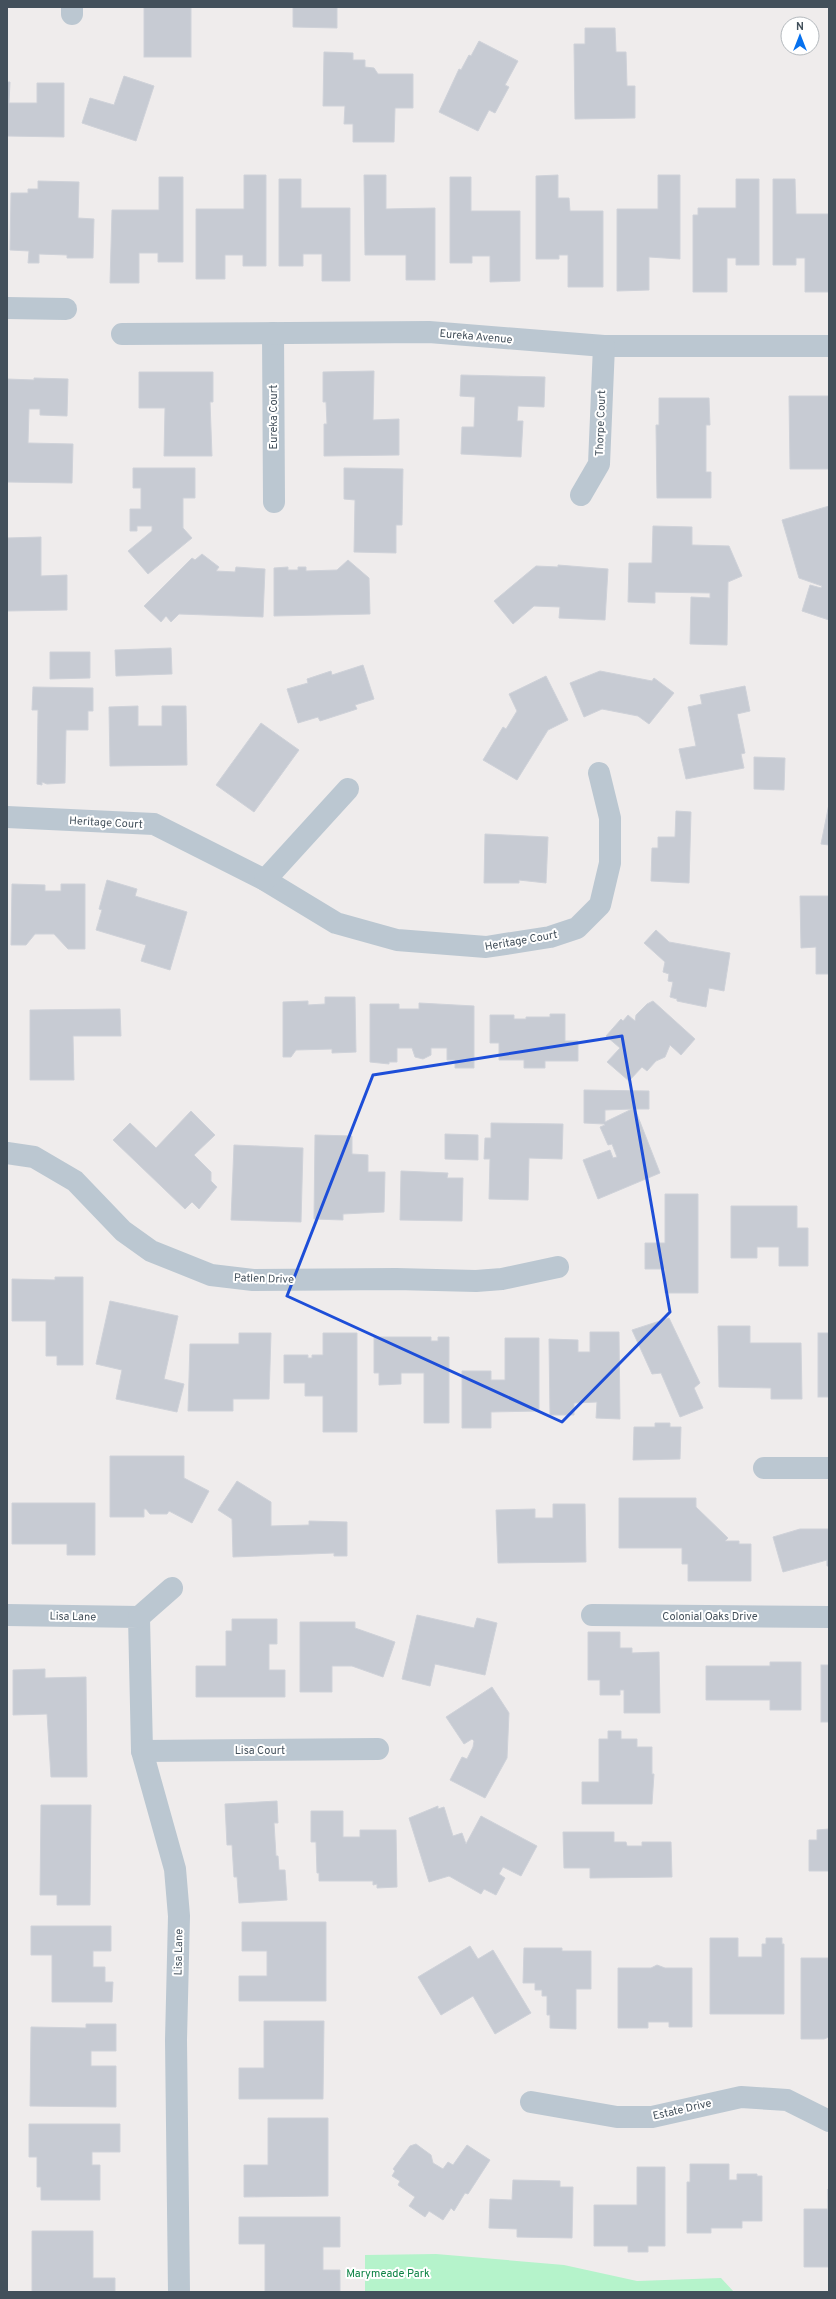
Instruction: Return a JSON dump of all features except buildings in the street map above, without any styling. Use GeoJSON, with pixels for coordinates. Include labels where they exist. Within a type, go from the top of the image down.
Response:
{"type":"FeatureCollection","features":[{"type":"Feature","properties":{"kind":"street"},"geometry":{"type":"LineString","coordinates":[[7,308],[66,309]]}},
{"type":"Feature","properties":{"kind":"street","name":"Eureka Avenue"},"geometry":{"type":"LineString","coordinates":[[122,334],[429,332],[604,346],[829,346]]}},
{"type":"Feature","properties":{"kind":"street","name":"Eureka Court"},"geometry":{"type":"LineString","coordinates":[[273,333],[274,502]]}},
{"type":"Feature","properties":{"kind":"street","name":"Thorpe Court"},"geometry":{"type":"LineString","coordinates":[[581,495],[599,464],[604,346]]}},
{"type":"Feature","properties":{"kind":"street","name":"Heritage Court"},"geometry":{"type":"LineString","coordinates":[[7,817],[154,824],[265,880],[336,923],[397,940],[486,947],[550,937],[577,928],[600,905],[610,863],[610,818],[599,773]]}},
{"type":"Feature","properties":{"kind":"street"},"geometry":{"type":"LineString","coordinates":[[265,880],[348,789]]}},
{"type":"Feature","properties":{"kind":"street","name":"Patlen Drive"},"geometry":{"type":"LineString","coordinates":[[7,1154],[34,1157],[75,1182],[123,1231],[151,1251],[211,1274],[253,1280],[396,1279],[476,1281],[502,1279],[558,1267]]}},
{"type":"Feature","properties":{"kind":"street"},"geometry":{"type":"LineString","coordinates":[[764,1468],[829,1468]]}},
{"type":"Feature","properties":{"kind":"street"},"geometry":{"type":"LineString","coordinates":[[140,1617],[172,1588]]}},
{"type":"Feature","properties":{"kind":"street","name":"Lisa Lane"},"geometry":{"type":"LineString","coordinates":[[7,1615],[140,1617],[142,1751],[175,1869],[179,1916],[176,2040],[179,2292]]}},
{"type":"Feature","properties":{"kind":"street","name":"Colonial Oaks Drive"},"geometry":{"type":"LineString","coordinates":[[592,1615],[829,1617]]}},
{"type":"Feature","properties":{"kind":"street","name":"Lisa Court"},"geometry":{"type":"LineString","coordinates":[[142,1751],[378,1749]]}},
{"type":"Feature","properties":{"kind":"street","name":"Estate Drive"},"geometry":{"type":"LineString","coordinates":[[531,2102],[617,2117],[652,2117],[741,2097],[787,2100],[829,2120]]}},
{"type":"Feature","properties":{"kind":"highlighted area"},"geometry":{"type":"Polygon","coordinates":[[[622,1036],[670,1312],[562,1422],[287,1296],[373,1075],[622,1036]]]}},
{"type":"Feature","properties":{"kind":"green space","name":"Marymeade Park"},"geometry":{"type":"Polygon","coordinates":[[[436,2254],[564,2265],[637,2281],[721,2278],[734,2292],[365,2292],[365,2255],[436,2254]]]}}]}
